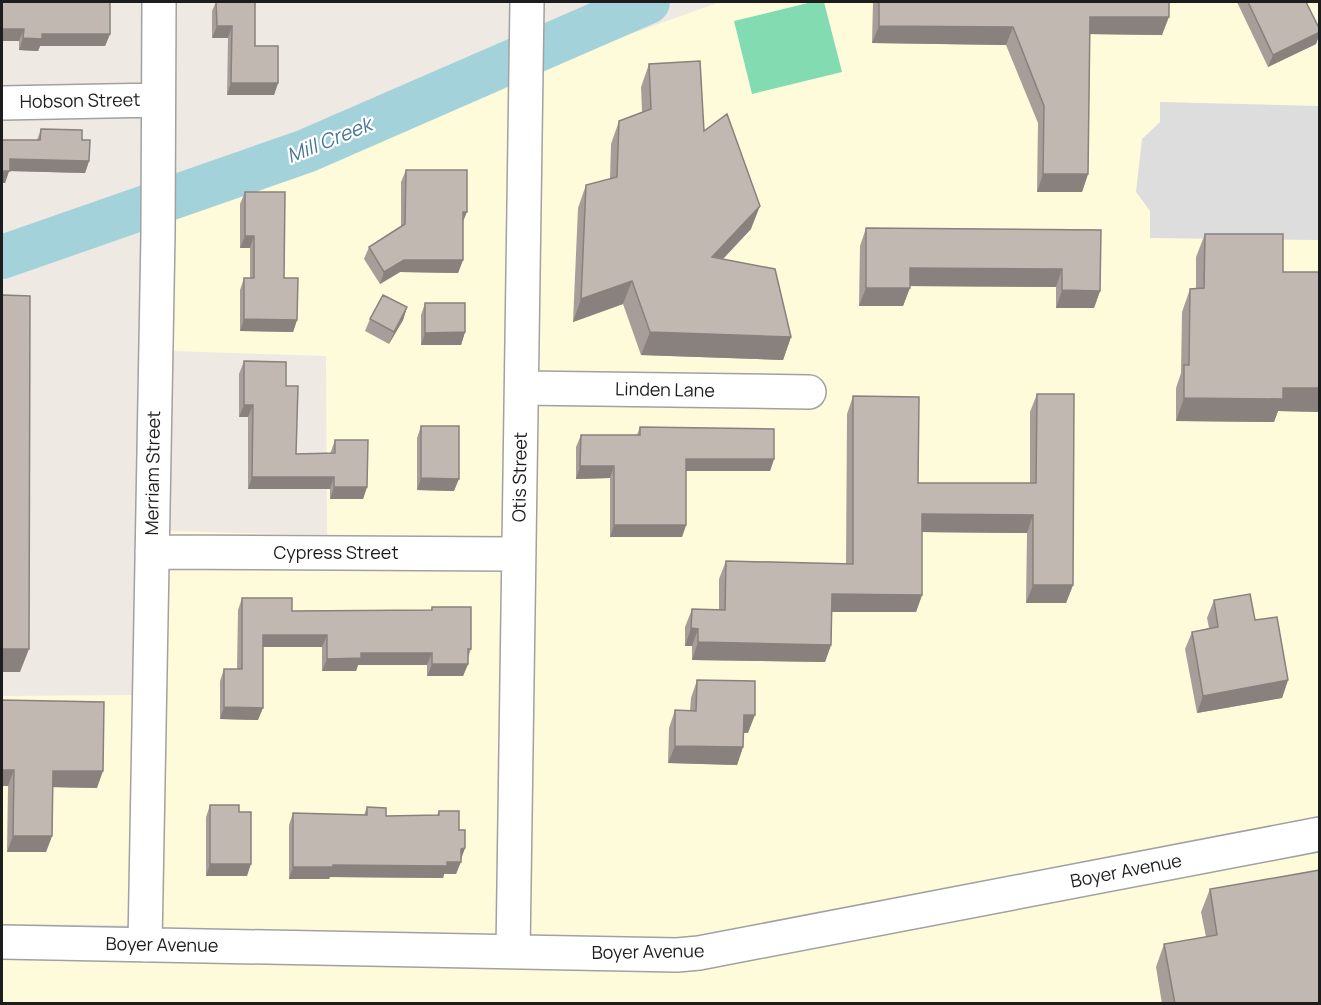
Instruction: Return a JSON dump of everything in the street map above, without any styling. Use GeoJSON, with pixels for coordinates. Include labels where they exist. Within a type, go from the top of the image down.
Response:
{"type":"FeatureCollection","features":[{"type":"Feature","properties":{"kind":"street","name":"Merriam Street"},"geometry":{"type":"LineString","coordinates":[[145,945],[158,234],[159,2]]}},
{"type":"Feature","properties":{"kind":"street","name":"Otis Street"},"geometry":{"type":"LineString","coordinates":[[513,952],[527,11]]}},
{"type":"Feature","properties":{"kind":"street","name":"Hobson Street"},"geometry":{"type":"LineString","coordinates":[[2,103],[158,100]]}},
{"type":"Feature","properties":{"kind":"street","name":"Linden Lane"},"geometry":{"type":"LineString","coordinates":[[522,388],[809,392]]}},
{"type":"Feature","properties":{"kind":"street","name":"Cypress Street"},"geometry":{"type":"LineString","coordinates":[[152,552],[519,554]]}},
{"type":"Feature","properties":{"kind":"street","name":"Boyer Avenue"},"geometry":{"type":"LineString","coordinates":[[2,942],[677,955],[699,953],[1320,834]]}},
{"type":"Feature","properties":{"kind":"shaded area"},"geometry":{"type":"Polygon","coordinates":[[[720,2],[1319,2],[1319,1003],[2,1004],[2,948],[145,945],[168,531],[327,535],[326,356],[170,351],[171,198],[720,2]]]}},
{"type":"Feature","properties":{"kind":"shaded area"},"geometry":{"type":"Polygon","coordinates":[[[1160,102],[1319,106],[1319,240],[1150,238],[1150,211],[1136,192],[1142,139],[1160,122],[1160,102]]]}},
{"type":"Feature","properties":{"kind":"shaded area"},"geometry":{"type":"Polygon","coordinates":[[[136,695],[132,925],[2,924],[2,696],[136,695]]]}},
{"type":"Feature","properties":{"kind":"green space"},"geometry":{"type":"Polygon","coordinates":[[[812,2],[824,2],[842,72],[752,94],[734,21],[812,2]]]}},
{"type":"Feature","properties":{"kind":"building"},"geometry":{"type":"Polygon","coordinates":[[[2,2],[110,2],[110,34],[42,34],[42,39],[23,38],[24,29],[2,29],[2,2]]]}},
{"type":"Feature","properties":{"kind":"building"},"geometry":{"type":"Polygon","coordinates":[[[216,2],[255,2],[255,46],[278,46],[278,83],[231,83],[232,26],[217,26],[216,2]]]}},
{"type":"Feature","properties":{"kind":"building"},"geometry":{"type":"Polygon","coordinates":[[[879,2],[1169,2],[1169,17],[1090,17],[1088,174],[1043,174],[1044,106],[1013,27],[879,26],[879,2]]]}},
{"type":"Feature","properties":{"kind":"building"},"geometry":{"type":"Polygon","coordinates":[[[1248,2],[1306,2],[1320,32],[1273,55],[1248,2]]]}},
{"type":"Feature","properties":{"kind":"building"},"geometry":{"type":"Polygon","coordinates":[[[700,61],[704,131],[727,114],[760,206],[712,257],[775,269],[791,337],[650,332],[632,281],[581,299],[586,185],[617,177],[619,121],[651,109],[649,64],[700,61]]]}},
{"type":"Feature","properties":{"kind":"building"},"geometry":{"type":"Polygon","coordinates":[[[41,129],[82,130],[82,140],[90,140],[89,161],[10,159],[10,171],[2,171],[2,140],[40,140],[41,129]]]}},
{"type":"Feature","properties":{"kind":"building"},"geometry":{"type":"Polygon","coordinates":[[[406,170],[467,170],[467,212],[463,212],[463,260],[404,260],[384,272],[369,247],[405,224],[406,170]]]}},
{"type":"Feature","properties":{"kind":"building"},"geometry":{"type":"Polygon","coordinates":[[[245,192],[285,192],[284,278],[298,278],[297,320],[244,319],[244,278],[254,278],[254,236],[245,236],[245,192]]]}},
{"type":"Feature","properties":{"kind":"building"},"geometry":{"type":"Polygon","coordinates":[[[866,228],[1101,230],[1100,291],[1062,290],[1062,269],[910,268],[910,288],[866,288],[866,228]]]}},
{"type":"Feature","properties":{"kind":"building"},"geometry":{"type":"Polygon","coordinates":[[[1205,234],[1283,234],[1283,272],[1320,272],[1320,388],[1283,388],[1283,399],[1184,398],[1184,365],[1189,365],[1190,289],[1204,288],[1205,234]]]}},
{"type":"Feature","properties":{"kind":"building"},"geometry":{"type":"Polygon","coordinates":[[[2,295],[30,296],[29,649],[2,649],[2,295]]]}},
{"type":"Feature","properties":{"kind":"building"},"geometry":{"type":"Polygon","coordinates":[[[383,295],[407,307],[394,332],[370,319],[383,295]]]}},
{"type":"Feature","properties":{"kind":"building"},"geometry":{"type":"Polygon","coordinates":[[[425,303],[465,303],[465,332],[425,333],[425,303]]]}},
{"type":"Feature","properties":{"kind":"building"},"geometry":{"type":"Polygon","coordinates":[[[244,361],[286,362],[286,386],[298,386],[296,454],[335,453],[335,440],[368,440],[367,487],[334,487],[334,477],[252,477],[253,405],[244,405],[244,361]]]}},
{"type":"Feature","properties":{"kind":"building"},"geometry":{"type":"Polygon","coordinates":[[[1037,394],[1074,394],[1073,585],[1033,585],[1033,515],[922,514],[922,595],[832,594],[831,645],[698,642],[698,629],[691,628],[692,609],[725,610],[726,561],[853,564],[853,396],[919,397],[918,483],[1036,483],[1037,394]]]}},
{"type":"Feature","properties":{"kind":"building"},"geometry":{"type":"Polygon","coordinates":[[[421,426],[459,426],[459,479],[421,478],[421,426]]]}},
{"type":"Feature","properties":{"kind":"building"},"geometry":{"type":"Polygon","coordinates":[[[640,427],[774,429],[774,459],[686,459],[686,525],[614,525],[614,466],[580,466],[581,435],[640,435],[640,427]]]}},
{"type":"Feature","properties":{"kind":"building"},"geometry":{"type":"Polygon","coordinates":[[[1250,594],[1255,620],[1277,617],[1288,680],[1203,696],[1192,632],[1218,627],[1214,600],[1250,594]]]}},
{"type":"Feature","properties":{"kind":"building"},"geometry":{"type":"Polygon","coordinates":[[[242,598],[292,598],[292,611],[432,610],[432,607],[471,607],[471,649],[468,649],[468,664],[432,664],[432,653],[361,653],[361,658],[327,659],[327,635],[263,635],[263,708],[224,707],[224,669],[242,669],[242,598]]]}},
{"type":"Feature","properties":{"kind":"building"},"geometry":{"type":"Polygon","coordinates":[[[697,680],[755,681],[755,715],[744,715],[743,747],[675,746],[675,710],[696,711],[697,680]]]}},
{"type":"Feature","properties":{"kind":"building"},"geometry":{"type":"Polygon","coordinates":[[[2,700],[104,702],[103,771],[53,771],[52,836],[13,836],[14,770],[2,770],[2,700]]]}},
{"type":"Feature","properties":{"kind":"building"},"geometry":{"type":"Polygon","coordinates":[[[210,805],[239,805],[239,812],[251,812],[251,864],[210,864],[210,805]]]}},
{"type":"Feature","properties":{"kind":"building"},"geometry":{"type":"Polygon","coordinates":[[[367,807],[386,808],[386,816],[439,815],[439,811],[459,811],[459,830],[465,830],[465,848],[461,849],[461,862],[447,862],[447,866],[293,867],[293,813],[367,815],[367,807]]]}},
{"type":"Feature","properties":{"kind":"building"},"geometry":{"type":"Polygon","coordinates":[[[1320,870],[1320,1004],[1175,1004],[1164,944],[1217,935],[1210,889],[1320,870]]]}},
{"type":"Feature","properties":{"kind":"waterway","name":"Mill Creek"},"geometry":{"type":"LineString","coordinates":[[2,257],[306,151],[648,2]]}}]}
